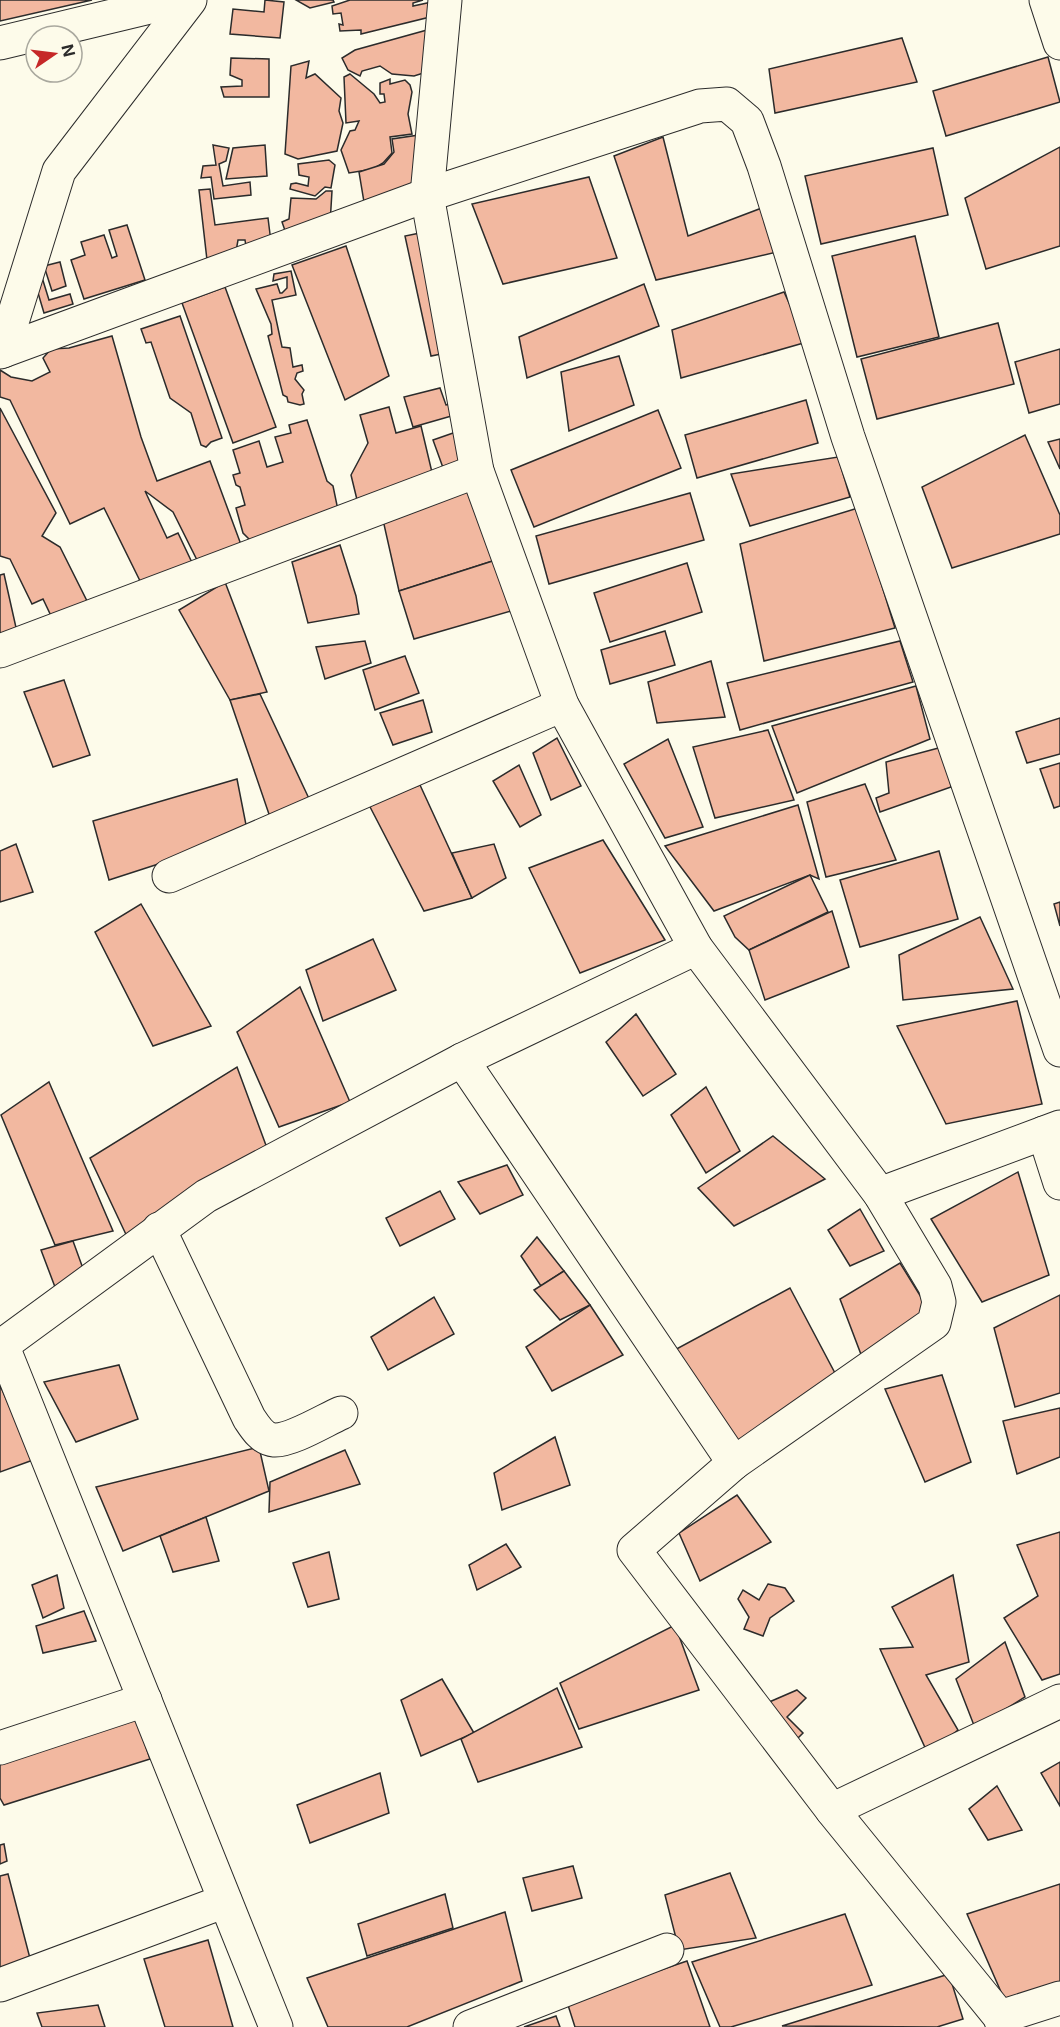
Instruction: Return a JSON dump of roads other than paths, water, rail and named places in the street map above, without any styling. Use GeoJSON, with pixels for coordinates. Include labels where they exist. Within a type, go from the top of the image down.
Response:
{"type":"FeatureCollection","features":[{"type":"Feature","properties":{"kind":"street"},"geometry":{"type":"LineString","coordinates":[[0,43],[179,0]]}},
{"type":"Feature","properties":{"kind":"street"},"geometry":{"type":"LineString","coordinates":[[2,352],[59,171],[190,0]]}},
{"type":"Feature","properties":{"kind":"street"},"geometry":{"type":"LineString","coordinates":[[445,0],[427,195],[477,471],[562,705],[696,948],[880,1194],[935,1286],[939,1302],[934,1323],[734,1463],[634,1550],[832,1810],[1001,2022],[1060,1998]]}},
{"type":"Feature","properties":{"kind":"street"},"geometry":{"type":"LineString","coordinates":[[1046,0],[1060,44]]}},
{"type":"Feature","properties":{"kind":"street"},"geometry":{"type":"LineString","coordinates":[[2,352],[427,195],[700,106],[727,104],[747,121],[764,166],[848,437],[1060,1050]]}},
{"type":"Feature","properties":{"kind":"street"},"geometry":{"type":"LineString","coordinates":[[0,651],[477,471]]}},
{"type":"Feature","properties":{"kind":"street"},"geometry":{"type":"LineString","coordinates":[[169,876],[562,705]]}},
{"type":"Feature","properties":{"kind":"street"},"geometry":{"type":"LineString","coordinates":[[276,2027],[2,1347],[206,1196],[462,1060],[696,948]]}},
{"type":"Feature","properties":{"kind":"street"},"geometry":{"type":"LineString","coordinates":[[462,1060],[734,1463]]}},
{"type":"Feature","properties":{"kind":"street"},"geometry":{"type":"LineString","coordinates":[[880,1194],[1052,1130],[1060,1182]]}},
{"type":"Feature","properties":{"kind":"street"},"geometry":{"type":"LineString","coordinates":[[159,1229],[249,1418],[260,1434],[274,1440],[294,1435],[341,1413]]}},
{"type":"Feature","properties":{"kind":"street"},"geometry":{"type":"LineString","coordinates":[[0,1748],[145,1700]]}},
{"type":"Feature","properties":{"kind":"street"},"geometry":{"type":"LineString","coordinates":[[832,1810],[1060,1701]]}},
{"type":"Feature","properties":{"kind":"street"},"geometry":{"type":"LineString","coordinates":[[0,1985],[225,1901]]}},
{"type":"Feature","properties":{"kind":"street"},"geometry":{"type":"LineString","coordinates":[[470,2027],[667,1950]]}}]}
